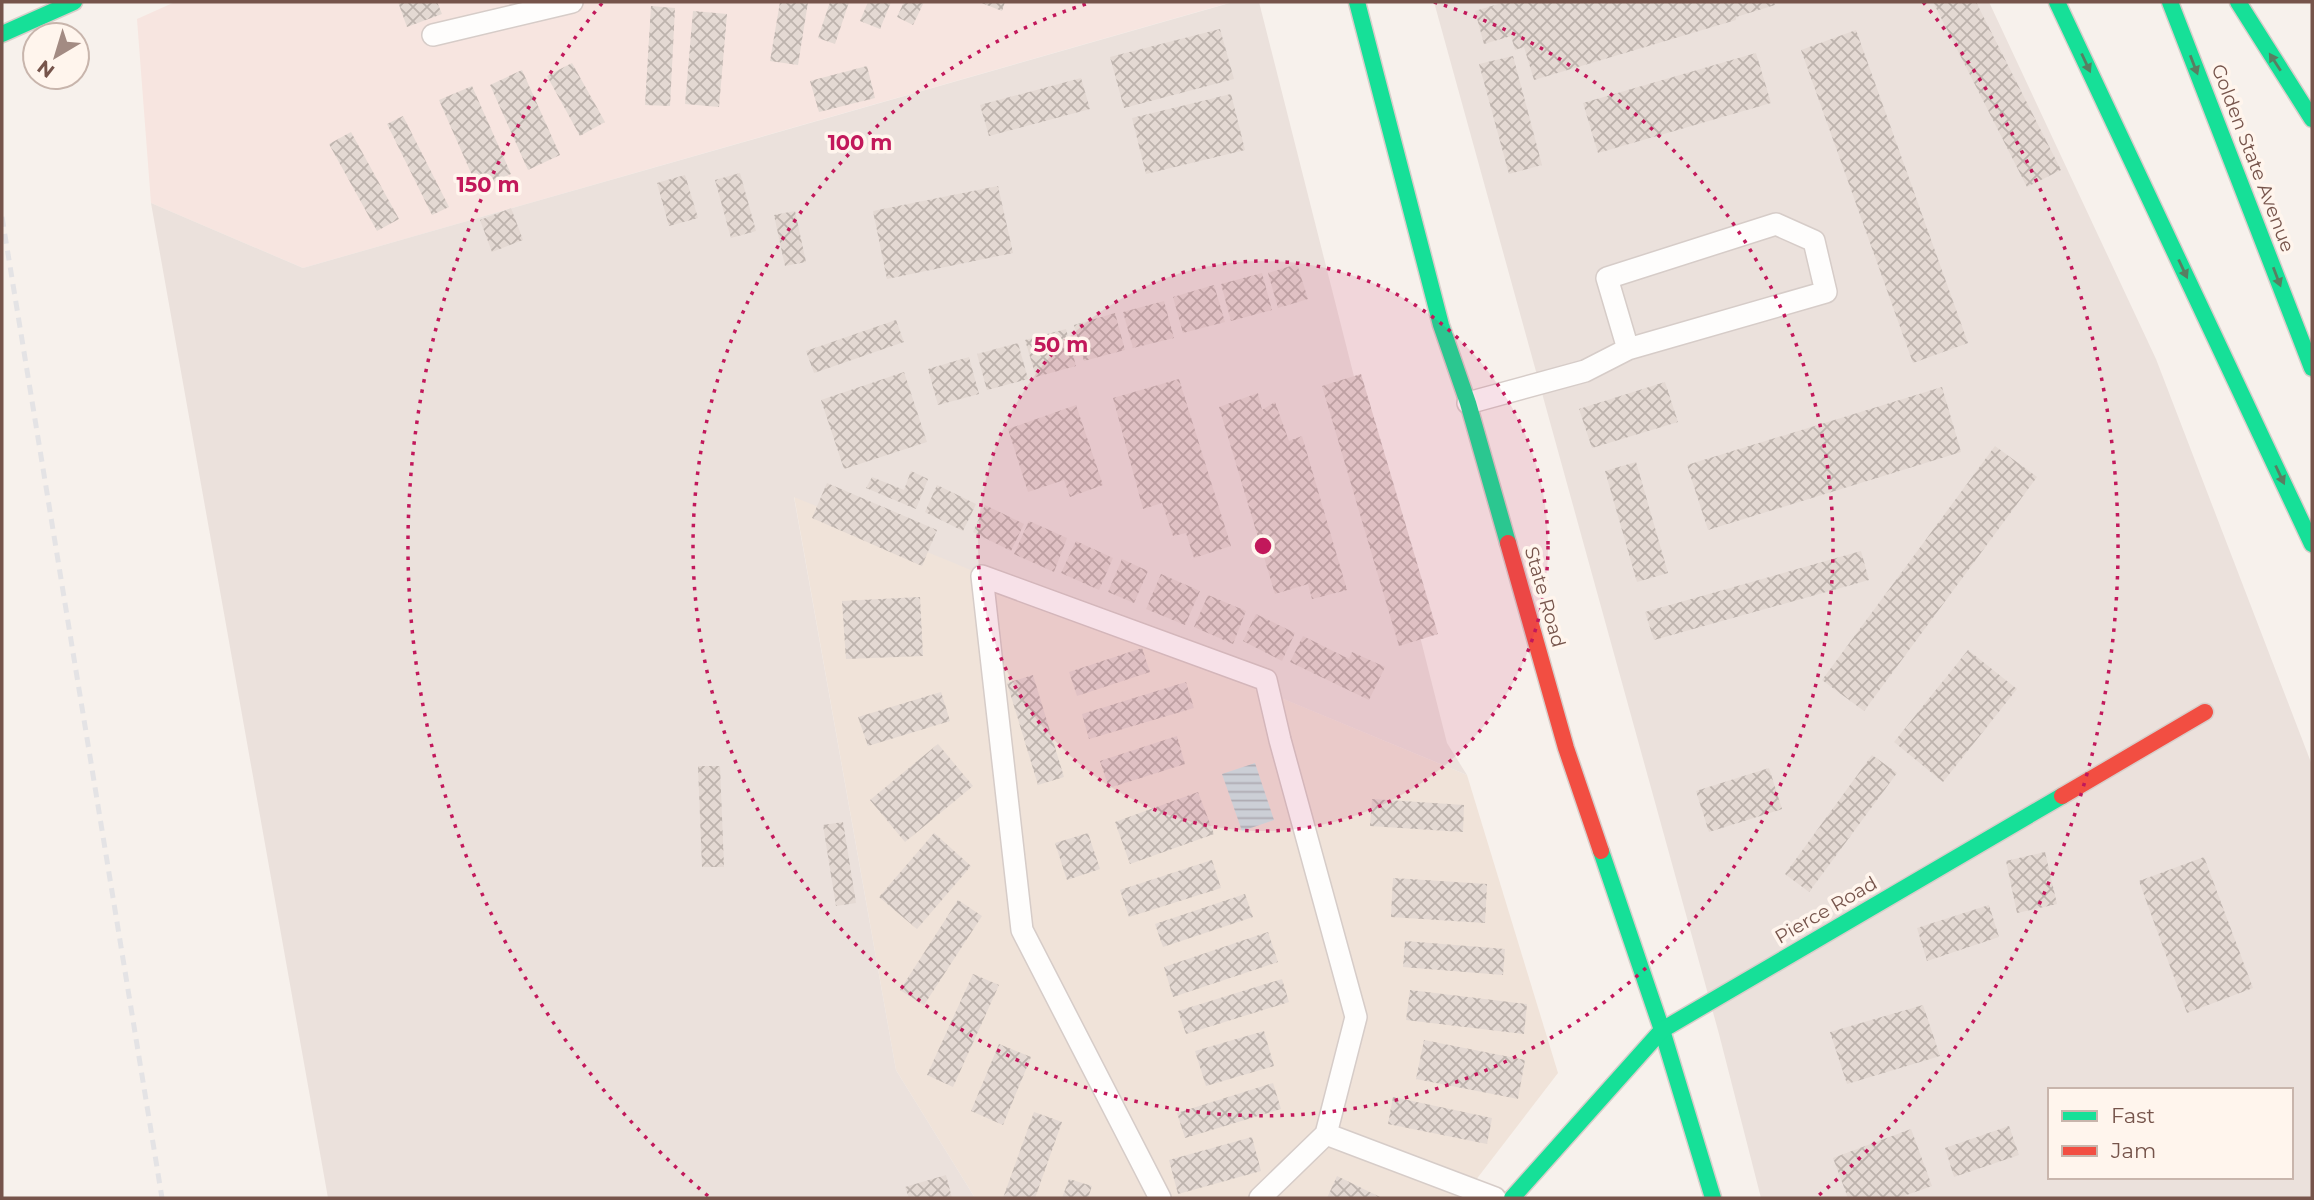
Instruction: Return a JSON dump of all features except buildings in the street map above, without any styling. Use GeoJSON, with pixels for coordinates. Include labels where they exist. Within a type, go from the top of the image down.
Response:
{"type":"FeatureCollection","features":[{"type":"Feature","properties":{"kind":"main road"},"geometry":{"type":"LineString","coordinates":[[2,34],[74,2]]}},
{"type":"Feature","properties":{"kind":"main road","name":"State Road"},"geometry":{"type":"LineString","coordinates":[[1357,2],[1441,325],[1468,404],[1566,748],[1662,1030],[1713,1198]]}},
{"type":"Feature","properties":{"kind":"main road"},"geometry":{"type":"LineString","coordinates":[[2057,2],[2312,544]]}},
{"type":"Feature","properties":{"kind":"main road","name":"Golden State Avenue"},"geometry":{"type":"LineString","coordinates":[[2170,2],[2312,368]]}},
{"type":"Feature","properties":{"kind":"main road"},"geometry":{"type":"LineString","coordinates":[[2238,2],[2312,119]]}},
{"type":"Feature","properties":{"kind":"main road","name":"Pierce Road"},"geometry":{"type":"LineString","coordinates":[[1512,1198],[1662,1030],[2205,712]]}},
{"type":"Feature","properties":{"kind":"lane"},"geometry":{"type":"LineString","coordinates":[[433,35],[572,2]]}},
{"type":"Feature","properties":{"kind":"lane"},"geometry":{"type":"LineString","coordinates":[[1468,404],[1585,371],[1628,349],[1826,292],[1814,241],[1776,224],[1607,278],[1628,349]]}},
{"type":"Feature","properties":{"kind":"lane"},"geometry":{"type":"LineString","coordinates":[[1160,1198],[1022,930],[982,576],[1266,680],[1356,1017],[1326,1134],[1259,1198]]}},
{"type":"Feature","properties":{"kind":"lane"},"geometry":{"type":"LineString","coordinates":[[1326,1134],[1495,1198]]}},
{"type":"Feature","properties":{"kind":"shaded area"},"geometry":{"type":"Polygon","coordinates":[[[175,2],[1232,2],[303,268],[151,203],[137,19],[175,2]]]}},
{"type":"Feature","properties":{"kind":"shaded area"},"geometry":{"type":"Polygon","coordinates":[[[1233,2],[1259,2],[1447,743],[1467,775],[794,497],[896,1070],[975,1198],[328,1198],[151,203],[303,268],[1233,2]]]}},
{"type":"Feature","properties":{"kind":"shaded area"},"geometry":{"type":"Polygon","coordinates":[[[1434,2],[1989,2],[2156,359],[2312,765],[2312,1198],[1761,1198],[1719,1034],[1434,2]]]}},
{"type":"Feature","properties":{"kind":"shaded area"},"geometry":{"type":"Polygon","coordinates":[[[794,496],[1467,775],[1558,1073],[1462,1198],[975,1198],[896,1070],[794,496]]]}},
{"type":"Feature","properties":{"kind":"water"},"geometry":{"type":"Polygon","coordinates":[[[1255,763],[1274,820],[1242,831],[1222,774],[1255,763]]]}},
{"type":"Feature","properties":{"kind":"railway"},"geometry":{"type":"LineString","coordinates":[[2,217],[162,1198]]}},
{"type":"Feature","properties":{"kind":"traffic: fast"},"geometry":{"type":"LineString","coordinates":[[2,34],[74,2]]}},
{"type":"Feature","properties":{"kind":"traffic: fast"},"geometry":{"type":"LineString","coordinates":[[1357,2],[1441,325],[1468,403],[1508,543]]}},
{"type":"Feature","properties":{"kind":"traffic: fast"},"geometry":{"type":"LineString","coordinates":[[2057,2],[2312,544]]}},
{"type":"Feature","properties":{"kind":"traffic: fast"},"geometry":{"type":"LineString","coordinates":[[2170,2],[2312,368]]}},
{"type":"Feature","properties":{"kind":"traffic: fast"},"geometry":{"type":"LineString","coordinates":[[2238,2],[2312,119]]}},
{"type":"Feature","properties":{"kind":"traffic: fast"},"geometry":{"type":"LineString","coordinates":[[1512,1198],[1662,1030],[2062,796]]}},
{"type":"Feature","properties":{"kind":"traffic: fast"},"geometry":{"type":"LineString","coordinates":[[1601,851],[1662,1030],[1713,1198]]}},
{"type":"Feature","properties":{"kind":"traffic: jam"},"geometry":{"type":"LineString","coordinates":[[1508,543],[1566,748],[1601,851]]}},
{"type":"Feature","properties":{"kind":"traffic: jam"},"geometry":{"type":"LineString","coordinates":[[2062,796],[2205,712]]}}]}
